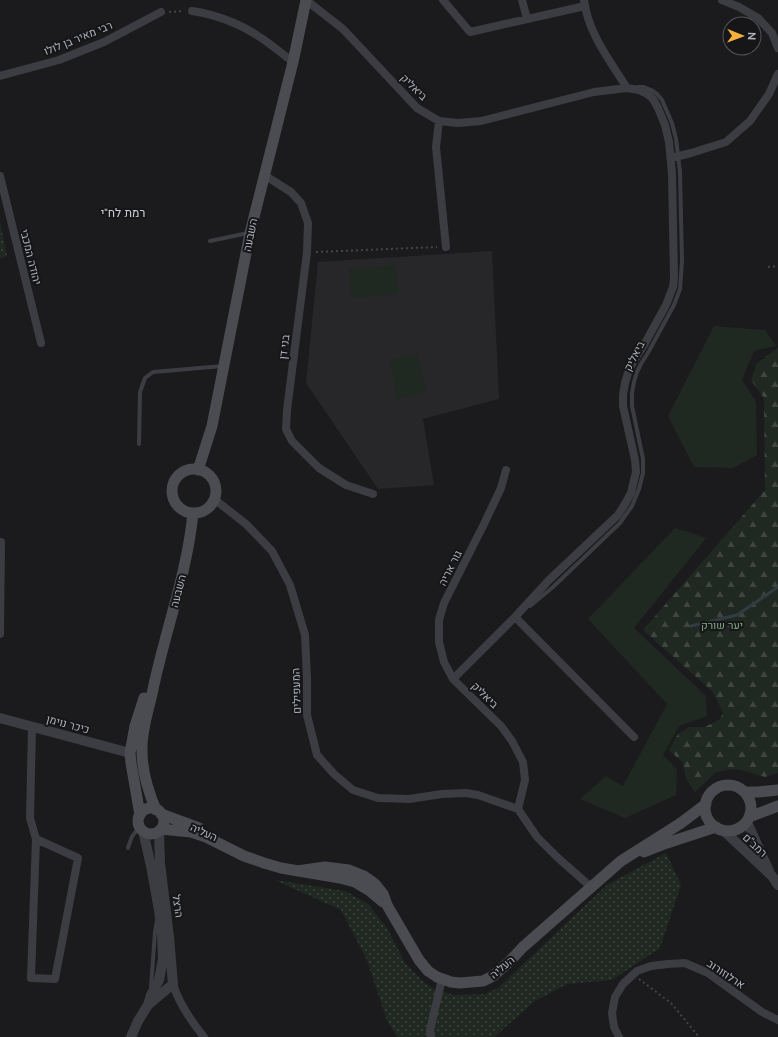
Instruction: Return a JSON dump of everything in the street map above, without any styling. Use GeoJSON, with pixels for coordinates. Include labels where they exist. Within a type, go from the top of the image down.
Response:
{"type":"FeatureCollection","features":[{"type":"Feature","properties":{"kind":"main road","name":"השבעה"},"geometry":{"type":"LineString","coordinates":[[198,470],[212,426],[250,233],[293,62],[306,0]]}},
{"type":"Feature","properties":{"kind":"main road"},"geometry":{"type":"LineString","coordinates":[[187,470],[198,470],[211,478],[215,488],[214,499],[212,504],[204,511],[193,513],[182,510],[178,507],[172,497],[172,486],[174,481],[182,473],[187,470]]}},
{"type":"Feature","properties":{"kind":"main road","name":"השבעה"},"geometry":{"type":"LineString","coordinates":[[159,812],[149,792],[144,773],[142,750],[144,729],[157,667],[185,564],[191,536],[193,513]]}},
{"type":"Feature","properties":{"kind":"main road","name":"השבעה"},"geometry":{"type":"LineString","coordinates":[[140,815],[130,753],[147,689],[157,667]]}},
{"type":"Feature","properties":{"kind":"main road"},"geometry":{"type":"LineString","coordinates":[[733,785],[745,792],[751,804],[751,811],[748,819],[742,826],[736,830],[730,831],[719,829],[711,823],[707,817],[706,804],[708,797],[713,791],[719,787],[733,785]]}},
{"type":"Feature","properties":{"kind":"main road"},"geometry":{"type":"LineString","coordinates":[[745,792],[778,790]]}},
{"type":"Feature","properties":{"kind":"main road","name":"העליה"},"geometry":{"type":"LineString","coordinates":[[160,830],[181,830],[198,834],[244,856],[281,868],[297,871],[325,867],[349,870],[364,876],[375,884],[383,894],[387,905],[419,960],[432,974],[442,979],[460,983],[483,981],[492,976],[621,861],[681,823],[706,804]]}},
{"type":"Feature","properties":{"kind":"main road"},"geometry":{"type":"LineString","coordinates":[[748,819],[778,806]]}},
{"type":"Feature","properties":{"kind":"main road"},"geometry":{"type":"LineString","coordinates":[[149,809],[159,812],[163,822],[160,830],[151,834],[141,829],[138,821],[142,812],[149,809]]}},
{"type":"Feature","properties":{"kind":"main road","name":"העליה"},"geometry":{"type":"LineString","coordinates":[[159,812],[205,830],[244,856]]}},
{"type":"Feature","properties":{"kind":"main road","name":"העליה"},"geometry":{"type":"LineString","coordinates":[[621,861],[667,843],[719,829]]}},
{"type":"Feature","properties":{"kind":"street","name":"ביאליק"},"geometry":{"type":"LineString","coordinates":[[306,0],[343,29],[417,108],[439,121],[458,123],[481,121],[594,92],[628,88],[640,90],[652,99],[658,108],[665,125],[674,157],[672,174],[674,261],[673,287],[666,305],[628,373],[625,383],[623,406],[635,460],[636,472],[631,493],[618,515],[549,580],[515,617],[453,679],[501,726],[512,741],[522,762],[525,780],[518,809]]}},
{"type":"Feature","properties":{"kind":"street"},"geometry":{"type":"LineString","coordinates":[[443,0],[470,32],[527,19],[585,3],[592,28],[602,50],[628,88]]}},
{"type":"Feature","properties":{"kind":"street"},"geometry":{"type":"LineString","coordinates":[[522,0],[527,19]]}},
{"type":"Feature","properties":{"kind":"street"},"geometry":{"type":"LineString","coordinates":[[722,0],[739,7],[758,18],[772,33],[778,48]]}},
{"type":"Feature","properties":{"kind":"street"},"geometry":{"type":"LineString","coordinates":[[192,11],[209,14],[235,23],[256,35],[293,62]]}},
{"type":"Feature","properties":{"kind":"street","name":"רבי מאיר בן לולו"},"geometry":{"type":"LineString","coordinates":[[0,76],[59,60],[104,42],[161,12]]}},
{"type":"Feature","properties":{"kind":"street"},"geometry":{"type":"LineString","coordinates":[[674,157],[726,142],[750,120],[769,94],[778,74]]}},
{"type":"Feature","properties":{"kind":"street"},"geometry":{"type":"LineString","coordinates":[[439,121],[436,147],[446,247]]}},
{"type":"Feature","properties":{"kind":"street","name":"בני דן"},"geometry":{"type":"LineString","coordinates":[[264,175],[291,192],[301,203],[308,223],[307,252],[286,428],[292,441],[319,468],[346,485],[373,494]]}},
{"type":"Feature","properties":{"kind":"street","name":"יהודה המכבי"},"geometry":{"type":"LineString","coordinates":[[0,176],[41,343]]}},
{"type":"Feature","properties":{"kind":"street","name":"גור אריה"},"geometry":{"type":"LineString","coordinates":[[453,679],[444,662],[439,642],[440,620],[444,602],[501,488],[506,470]]}},
{"type":"Feature","properties":{"kind":"street","name":"המעפילים"},"geometry":{"type":"LineString","coordinates":[[214,499],[246,524],[272,551],[290,585],[305,635],[307,715],[317,755],[334,774],[353,790],[378,798],[409,798],[466,793],[478,795],[518,809]]}},
{"type":"Feature","properties":{"kind":"street"},"geometry":{"type":"LineString","coordinates":[[0,634],[1,542]]}},
{"type":"Feature","properties":{"kind":"street"},"geometry":{"type":"LineString","coordinates":[[515,617],[634,737]]}},
{"type":"Feature","properties":{"kind":"street","name":"כיכר נוימן"},"geometry":{"type":"LineString","coordinates":[[0,718],[130,753]]}},
{"type":"Feature","properties":{"kind":"street"},"geometry":{"type":"LineString","coordinates":[[32,727],[30,818],[36,839],[31,978],[55,979],[78,858],[36,839]]}},
{"type":"Feature","properties":{"kind":"street"},"geometry":{"type":"LineString","coordinates":[[518,809],[537,837],[557,857],[592,887]]}},
{"type":"Feature","properties":{"kind":"street","name":"רמב\"ם"},"geometry":{"type":"LineString","coordinates":[[748,819],[775,880]]}},
{"type":"Feature","properties":{"kind":"street","name":"הרצל"},"geometry":{"type":"LineString","coordinates":[[131,1037],[138,1020],[148,1005],[151,995],[159,980],[163,959],[159,910],[151,866],[141,829]]}},
{"type":"Feature","properties":{"kind":"street","name":"רמב\"ם"},"geometry":{"type":"LineString","coordinates":[[719,829],[775,880]]}},
{"type":"Feature","properties":{"kind":"street","name":"הרצל"},"geometry":{"type":"LineString","coordinates":[[148,1005],[173,984],[169,930],[160,863],[160,830]]}},
{"type":"Feature","properties":{"kind":"street","name":"ארלוזורוב"},"geometry":{"type":"LineString","coordinates":[[619,1037],[614,1027],[612,1013],[615,997],[622,984],[637,971],[651,966],[686,963],[708,973],[762,1012],[778,1020]]}},
{"type":"Feature","properties":{"kind":"street"},"geometry":{"type":"LineString","coordinates":[[431,1037],[430,1030],[442,979]]}},
{"type":"Feature","properties":{"kind":"street"},"geometry":{"type":"LineString","coordinates":[[156,986],[163,982],[173,984],[182,1005],[204,1037]]}},
{"type":"Feature","properties":{"kind":"lane"},"geometry":{"type":"LineString","coordinates":[[210,241],[250,233]]}},
{"type":"Feature","properties":{"kind":"lane"},"geometry":{"type":"LineString","coordinates":[[139,444],[140,392],[145,378],[153,372],[223,366]]}},
{"type":"Feature","properties":{"kind":"lane"},"geometry":{"type":"LineString","coordinates":[[128,848],[130,838],[134,832],[141,829]]}},
{"type":"Feature","properties":{"kind":"lane","name":"הרצל"},"geometry":{"type":"LineString","coordinates":[[151,995],[155,932],[159,910]]}},
{"type":"Feature","properties":{"kind":"path"},"geometry":{"type":"LineString","coordinates":[[161,12],[192,11]]}},
{"type":"Feature","properties":{"kind":"path"},"geometry":{"type":"LineString","coordinates":[[307,252],[446,247]]}},
{"type":"Feature","properties":{"kind":"path"},"geometry":{"type":"LineString","coordinates":[[768,267],[778,266]]}},
{"type":"Feature","properties":{"kind":"path"},"geometry":{"type":"LineString","coordinates":[[634,974],[671,1003],[699,1037]]}},
{"type":"Feature","properties":{"kind":"shaded area"},"geometry":{"type":"Polygon","coordinates":[[[492,251],[499,399],[423,419],[434,485],[378,489],[306,383],[318,262],[492,251]]]}},
{"type":"Feature","properties":{"kind":"green space"},"geometry":{"type":"Polygon","coordinates":[[[0,222],[7,256],[0,258],[0,222]]]}},
{"type":"Feature","properties":{"kind":"green space"},"geometry":{"type":"Polygon","coordinates":[[[396,265],[398,294],[352,298],[349,269],[396,265]]]}},
{"type":"Feature","properties":{"kind":"green space"},"geometry":{"type":"Polygon","coordinates":[[[714,326],[765,330],[776,346],[754,351],[742,380],[756,402],[757,455],[733,468],[694,467],[668,416],[714,326]]]}},
{"type":"Feature","properties":{"kind":"green space","name":"יער שורק"},"geometry":{"type":"Polygon","coordinates":[[[778,348],[778,773],[765,777],[733,769],[716,772],[695,792],[686,779],[683,763],[669,750],[678,734],[689,727],[705,727],[720,719],[723,713],[713,692],[643,630],[765,490],[764,398],[751,380],[757,363],[778,348]]]}},
{"type":"Feature","properties":{"kind":"green space"},"geometry":{"type":"Polygon","coordinates":[[[418,354],[426,393],[397,399],[390,359],[418,354]]]}},
{"type":"Feature","properties":{"kind":"green space"},"geometry":{"type":"Polygon","coordinates":[[[675,528],[706,538],[634,628],[706,696],[707,716],[679,726],[663,755],[677,769],[676,795],[625,818],[580,799],[606,776],[623,786],[667,704],[588,619],[675,528]]]}},
{"type":"Feature","properties":{"kind":"green space"},"geometry":{"type":"Polygon","coordinates":[[[666,853],[681,885],[660,948],[612,980],[567,984],[535,1001],[494,1037],[397,1037],[387,1020],[367,960],[341,910],[275,880],[345,891],[368,904],[387,928],[405,963],[425,983],[435,990],[454,995],[485,994],[498,988],[607,885],[666,853]]]}},
{"type":"Feature","properties":{"kind":"waterway"},"geometry":{"type":"LineString","coordinates":[[691,626],[737,615],[778,587]]}},
{"type":"Feature","properties":{"kind":"district","name":"רמת לח\"י"},"geometry":{"type":"Point","coordinates":[123,213]}}]}
